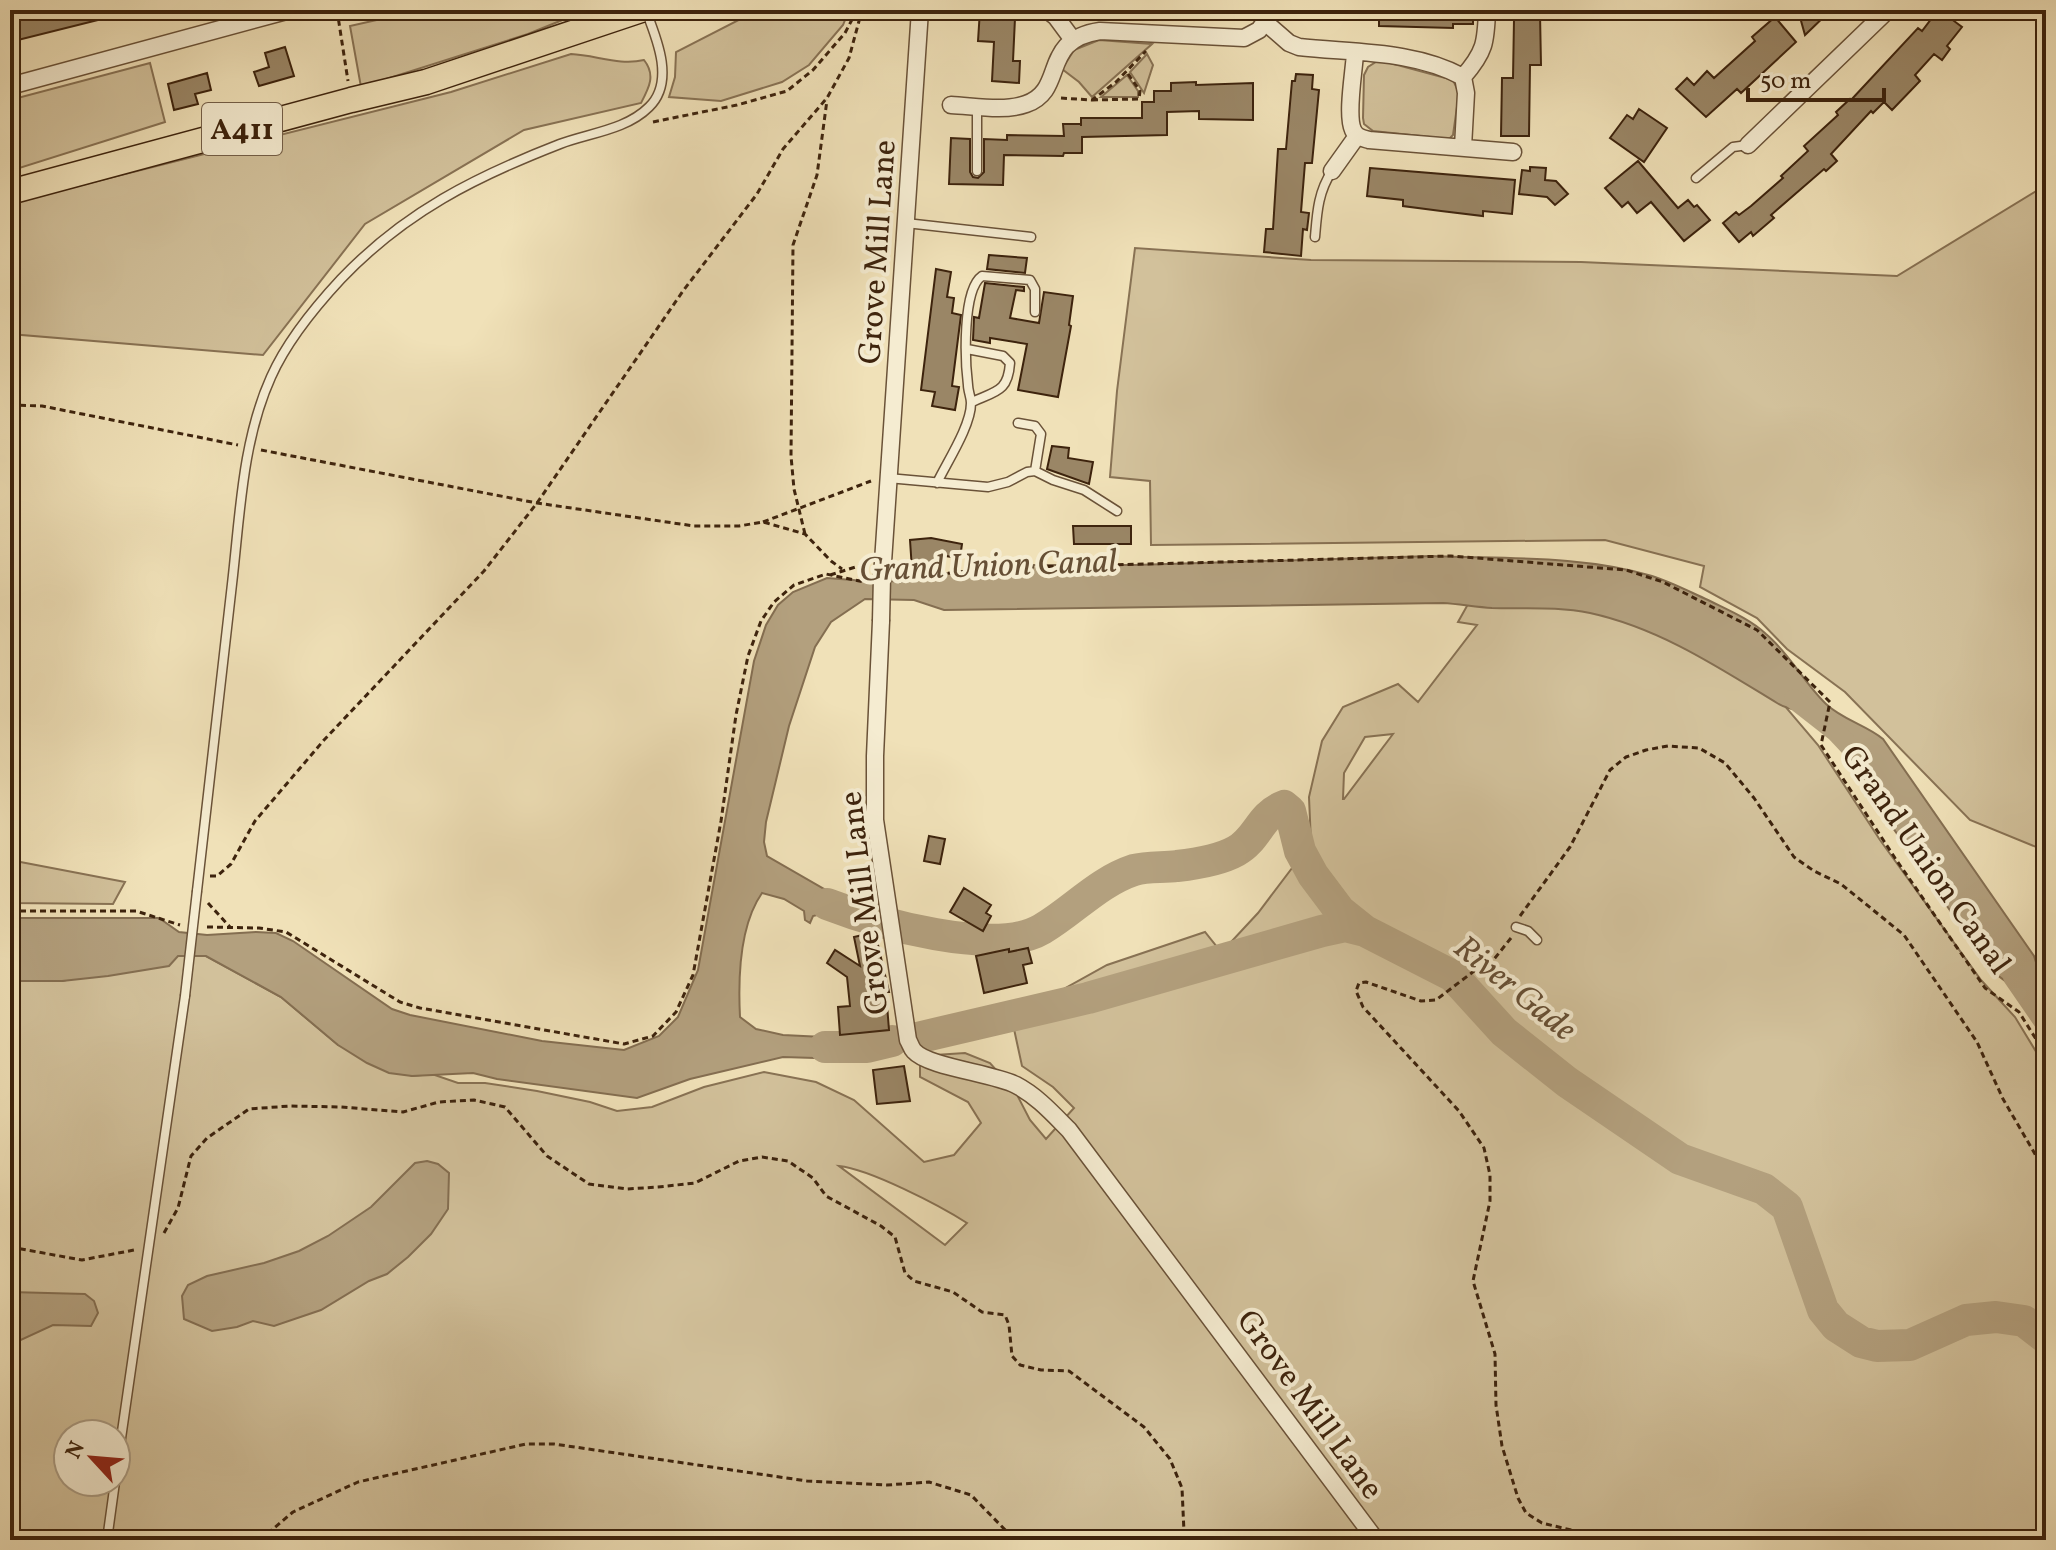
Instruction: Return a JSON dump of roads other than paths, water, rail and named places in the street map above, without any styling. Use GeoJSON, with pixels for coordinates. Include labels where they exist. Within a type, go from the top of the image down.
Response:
{"type":"FeatureCollection","features":[{"type":"Feature","properties":{"kind":"main road","name":"A411"},"geometry":{"type":"LineString","coordinates":[[10,192],[438,79],[643,10]]}},
{"type":"Feature","properties":{"kind":"street"},"geometry":{"type":"LineString","coordinates":[[10,86],[290,10]]}},
{"type":"Feature","properties":{"kind":"street","name":"Grove Mill Lane"},"geometry":{"type":"LineString","coordinates":[[920,10],[888,477],[875,756],[875,820],[908,1040],[914,1051],[931,1060],[1016,1085],[1044,1105],[1069,1130],[1376,1540]]}},
{"type":"Feature","properties":{"kind":"street"},"geometry":{"type":"LineString","coordinates":[[1047,10],[1073,40]]}},
{"type":"Feature","properties":{"kind":"street"},"geometry":{"type":"LineString","coordinates":[[1463,147],[1466,93],[1463,77],[1482,53],[1486,42],[1487,10]]}},
{"type":"Feature","properties":{"kind":"street"},"geometry":{"type":"LineString","coordinates":[[1748,145],[1888,10]]}},
{"type":"Feature","properties":{"kind":"street"},"geometry":{"type":"LineString","coordinates":[[951,105],[1025,105],[1047,90],[1055,62],[1073,40],[1100,31],[1244,38],[1259,30],[1269,17],[1289,43],[1299,47],[1380,54],[1437,65],[1463,77]]}},
{"type":"Feature","properties":{"kind":"street"},"geometry":{"type":"LineString","coordinates":[[1355,53],[1351,117],[1357,136],[1369,140],[1513,152]]}},
{"type":"Feature","properties":{"kind":"street"},"geometry":{"type":"LineString","coordinates":[[1332,171],[1357,136]]}},
{"type":"Feature","properties":{"kind":"lane"},"geometry":{"type":"LineString","coordinates":[[124,1418],[185,996],[250,448],[271,376],[290,342],[321,301],[374,247],[419,211],[464,186],[563,143],[625,123],[650,107],[663,77],[660,52],[643,10]]}},
{"type":"Feature","properties":{"kind":"lane"},"geometry":{"type":"LineString","coordinates":[[977,106],[977,171]]}},
{"type":"Feature","properties":{"kind":"lane"},"geometry":{"type":"LineString","coordinates":[[1696,178],[1733,147],[1748,145]]}},
{"type":"Feature","properties":{"kind":"lane"},"geometry":{"type":"LineString","coordinates":[[1315,237],[1321,192],[1332,171]]}},
{"type":"Feature","properties":{"kind":"lane"},"geometry":{"type":"LineString","coordinates":[[906,223],[1031,237]]}},
{"type":"Feature","properties":{"kind":"lane"},"geometry":{"type":"LineString","coordinates":[[937,483],[966,424],[972,402],[967,349],[971,288],[982,276],[1030,280],[1035,289],[1035,312]]}},
{"type":"Feature","properties":{"kind":"lane"},"geometry":{"type":"LineString","coordinates":[[967,349],[1003,356],[1010,363],[1009,380],[1005,386],[972,402]]}},
{"type":"Feature","properties":{"kind":"lane"},"geometry":{"type":"LineString","coordinates":[[1018,423],[1035,426],[1041,434],[1035,471]]}},
{"type":"Feature","properties":{"kind":"lane"},"geometry":{"type":"LineString","coordinates":[[888,477],[988,487],[1035,471],[1084,490],[1117,511]]}},
{"type":"Feature","properties":{"kind":"lane"},"geometry":{"type":"LineString","coordinates":[[1516,927],[1528,931],[1537,940]]}},
{"type":"Feature","properties":{"kind":"lane"},"geometry":{"type":"LineString","coordinates":[[107,1540],[113,1498]]}},
{"type":"Feature","properties":{"kind":"waterway","name":"Grand Union Canal"},"geometry":{"type":"LineString","coordinates":[[1794,699],[1835,731],[1851,748]]}},
{"type":"Feature","properties":{"kind":"waterway","name":"River Gade"},"geometry":{"type":"LineString","coordinates":[[827,904],[875,920],[935,934],[995,940],[1021,937],[1054,922],[1121,875],[1145,868],[1199,863],[1236,851],[1269,816],[1284,806],[1290,811],[1300,851],[1313,875],[1340,911],[1365,931],[1453,976],[1504,1032],[1567,1082],[1680,1159],[1764,1189],[1787,1207],[1823,1310],[1836,1326],[1861,1342],[1877,1346],[1910,1345],[1966,1320],[1996,1317],[2024,1321],[2046,1338]]}},
{"type":"Feature","properties":{"kind":"waterway"},"geometry":{"type":"LineString","coordinates":[[917,1038],[1088,998],[1322,931],[1345,926],[1365,931]]}},
{"type":"Feature","properties":{"kind":"waterway","name":"Grand Union Canal"},"geometry":{"type":"LineString","coordinates":[[2013,977],[2046,1025]]}},
{"type":"Feature","properties":{"kind":"waterway"},"geometry":{"type":"LineString","coordinates":[[825,1047],[867,1047],[892,1041]]}}]}
